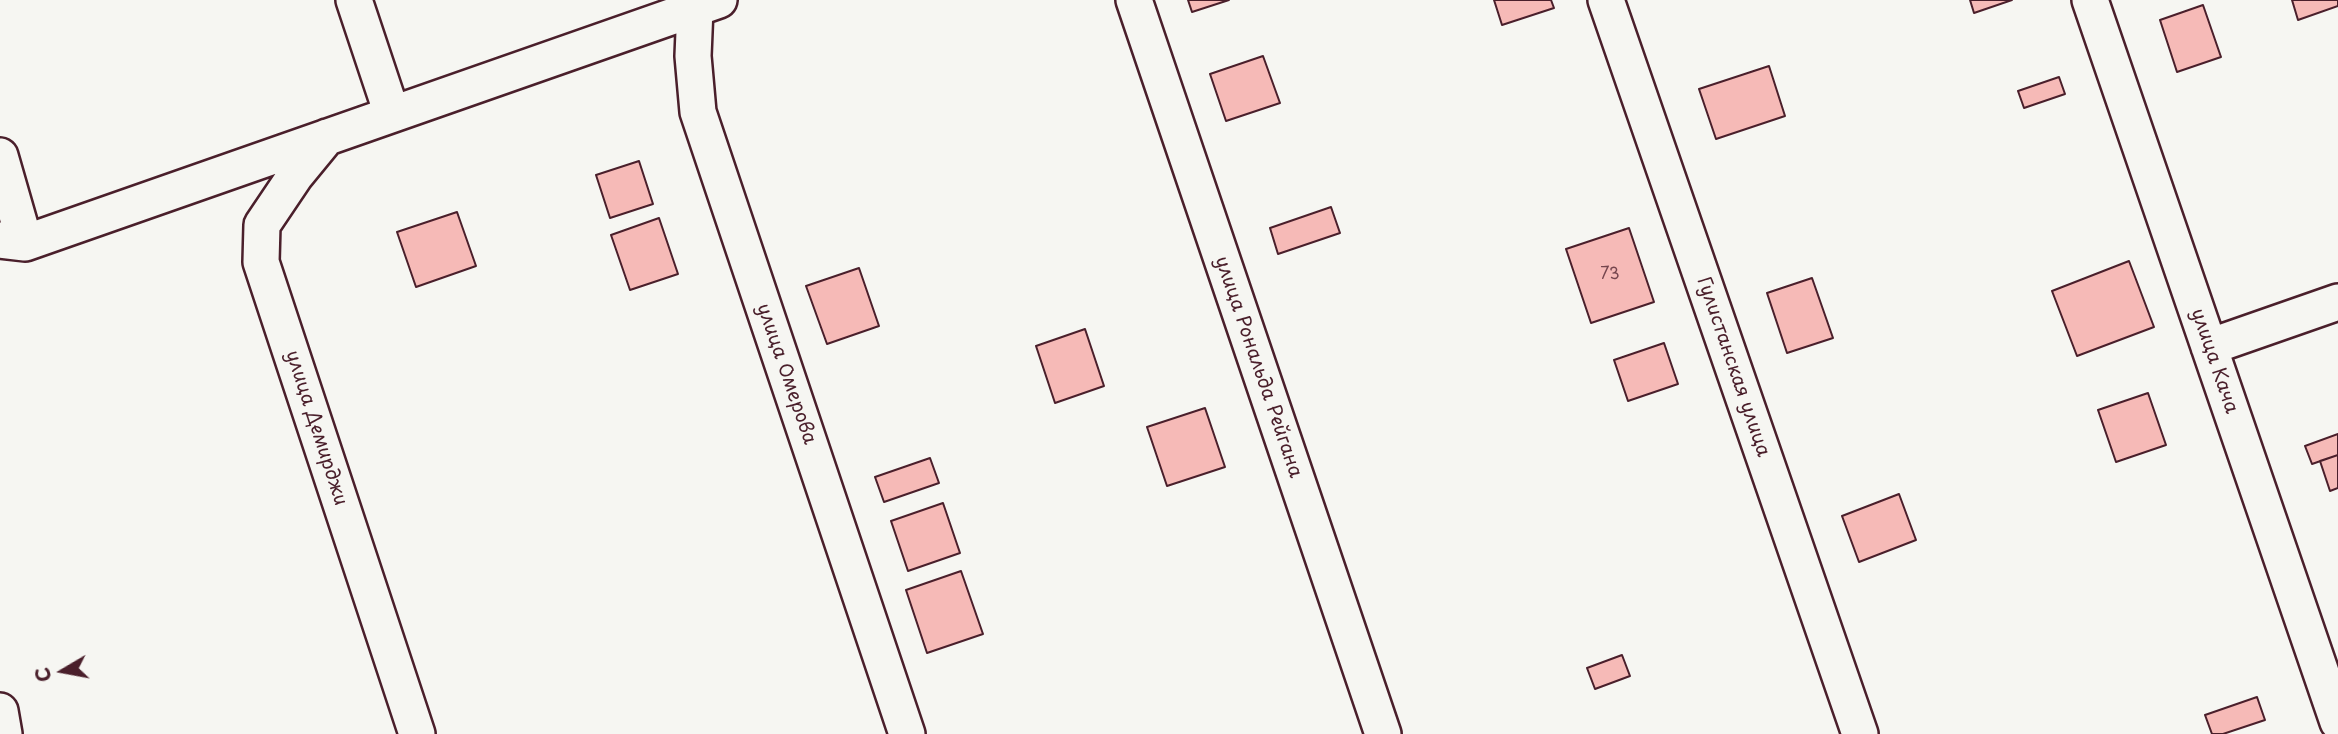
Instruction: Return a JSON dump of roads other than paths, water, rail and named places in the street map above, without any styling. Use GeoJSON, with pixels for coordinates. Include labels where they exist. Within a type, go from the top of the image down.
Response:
{"type":"FeatureCollection","features":[{"type":"Feature","properties":{"kind":"street"},"geometry":{"type":"LineString","coordinates":[[354,0],[392,114]]}},
{"type":"Feature","properties":{"kind":"street","name":"улица Рональда Рейгана"},"geometry":{"type":"LineString","coordinates":[[1134,0],[1383,734]]}},
{"type":"Feature","properties":{"kind":"street","name":"Гулистанская улица"},"geometry":{"type":"LineString","coordinates":[[1606,0],[1860,734]]}},
{"type":"Feature","properties":{"kind":"street","name":"улица Кача"},"geometry":{"type":"LineString","coordinates":[[2090,0],[2338,722]]}},
{"type":"Feature","properties":{"kind":"street"},"geometry":{"type":"LineString","coordinates":[[0,156],[12,242],[327,137],[707,4]]}},
{"type":"Feature","properties":{"kind":"street","name":"улица Омерова"},"geometry":{"type":"LineString","coordinates":[[707,4],[693,56],[698,111],[907,734]]}},
{"type":"Feature","properties":{"kind":"street","name":"улица Демирджи"},"geometry":{"type":"LineString","coordinates":[[327,137],[295,176],[262,225],[261,262],[417,734]]}},
{"type":"Feature","properties":{"kind":"street"},"geometry":{"type":"LineString","coordinates":[[2209,346],[2338,302]]}},
{"type":"Feature","properties":{"kind":"street"},"geometry":{"type":"LineString","coordinates":[[0,711],[4,734]]}}]}
